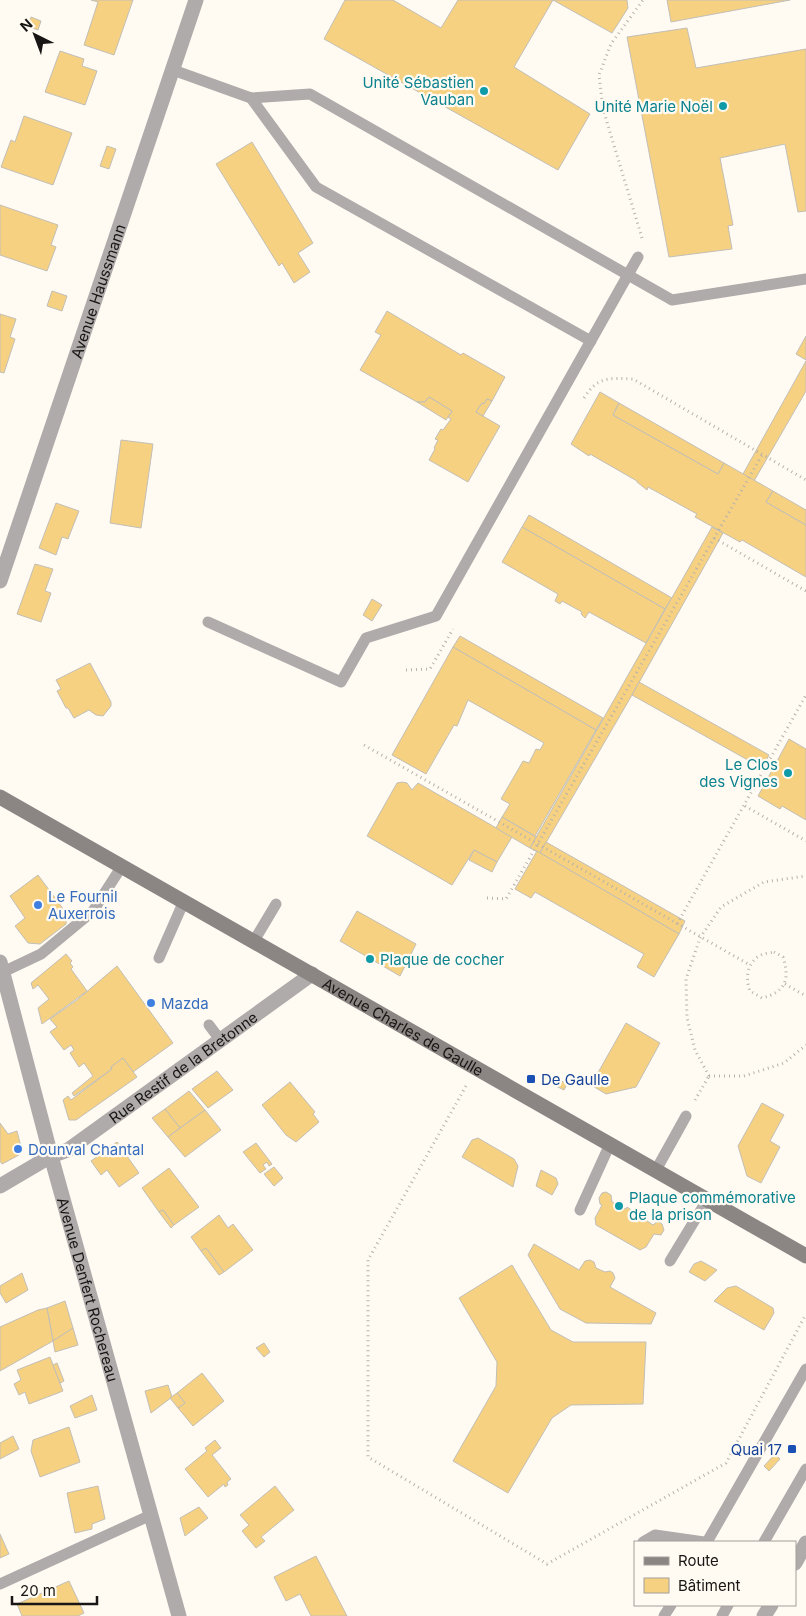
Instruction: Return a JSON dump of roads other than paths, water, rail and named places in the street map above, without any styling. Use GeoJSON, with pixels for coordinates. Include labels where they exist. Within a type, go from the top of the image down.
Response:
{"type":"FeatureCollection","features":[{"type":"Feature","properties":{"kind":"main road","name":"Avenue Charles de Gaulle"},"geometry":{"type":"LineString","coordinates":[[0,797],[806,1256]]}},
{"type":"Feature","properties":{"kind":"street","name":"Avenue Haussmann"},"geometry":{"type":"LineString","coordinates":[[0,581],[196,0]]}},
{"type":"Feature","properties":{"kind":"street","name":"Avenue Denfert Rochereau"},"geometry":{"type":"LineString","coordinates":[[1,967],[178,1616]]}},
{"type":"Feature","properties":{"kind":"street","name":"Rue Restif de la Bretonne"},"geometry":{"type":"LineString","coordinates":[[0,1186],[51,1156],[68,1150],[312,974]]}},
{"type":"Feature","properties":{"kind":"street"},"geometry":{"type":"LineString","coordinates":[[796,1561],[806,1543]]}},
{"type":"Feature","properties":{"kind":"lane"},"geometry":{"type":"LineString","coordinates":[[173,70],[251,98],[310,94],[672,300],[806,279]]}},
{"type":"Feature","properties":{"kind":"lane"},"geometry":{"type":"LineString","coordinates":[[251,98],[316,187],[591,341]]}},
{"type":"Feature","properties":{"kind":"lane"},"geometry":{"type":"LineString","coordinates":[[208,622],[341,682],[366,638],[436,616],[638,257]]}},
{"type":"Feature","properties":{"kind":"lane"},"geometry":{"type":"LineString","coordinates":[[1,967],[41,954],[93,911],[122,866]]}},
{"type":"Feature","properties":{"kind":"lane"},"geometry":{"type":"LineString","coordinates":[[159,958],[184,902]]}},
{"type":"Feature","properties":{"kind":"lane"},"geometry":{"type":"LineString","coordinates":[[254,941],[276,904]]}},
{"type":"Feature","properties":{"kind":"lane"},"geometry":{"type":"LineString","coordinates":[[209,1025],[221,1041]]}},
{"type":"Feature","properties":{"kind":"lane"},"geometry":{"type":"LineString","coordinates":[[656,1170],[686,1116]]}},
{"type":"Feature","properties":{"kind":"lane"},"geometry":{"type":"LineString","coordinates":[[580,1210],[610,1144]]}},
{"type":"Feature","properties":{"kind":"lane"},"geometry":{"type":"LineString","coordinates":[[670,1261],[707,1200]]}},
{"type":"Feature","properties":{"kind":"lane"},"geometry":{"type":"LineString","coordinates":[[707,1541],[806,1369]]}},
{"type":"Feature","properties":{"kind":"lane"},"geometry":{"type":"LineString","coordinates":[[765,1541],[806,1469]]}},
{"type":"Feature","properties":{"kind":"lane"},"geometry":{"type":"LineString","coordinates":[[0,1584],[151,1515]]}},
{"type":"Feature","properties":{"kind":"lane"},"geometry":{"type":"LineString","coordinates":[[645,1541],[655,1535],[699,1541]]}},
{"type":"Feature","properties":{"kind":"place","name":"Unité Sébastien Vauban"},"geometry":{"type":"Point","coordinates":[484,91]}},
{"type":"Feature","properties":{"kind":"place","name":"Unité Marie Noël"},"geometry":{"type":"Point","coordinates":[723,106]}},
{"type":"Feature","properties":{"kind":"place","name":"Le Clos des Vignes"},"geometry":{"type":"Point","coordinates":[788,773]}},
{"type":"Feature","properties":{"kind":"place","name":"Le Fournil Auxerrois"},"geometry":{"type":"Point","coordinates":[38,905]}},
{"type":"Feature","properties":{"kind":"place","name":"Plaque de cocher"},"geometry":{"type":"Point","coordinates":[370,959]}},
{"type":"Feature","properties":{"kind":"place","name":"Mazda"},"geometry":{"type":"Point","coordinates":[151,1003]}},
{"type":"Feature","properties":{"kind":"place","name":"De Gaulle"},"geometry":{"type":"Point","coordinates":[531,1079]}},
{"type":"Feature","properties":{"kind":"place","name":"Dounval Chantal"},"geometry":{"type":"Point","coordinates":[18,1149]}},
{"type":"Feature","properties":{"kind":"place","name":"Plaque commémorative de la prison"},"geometry":{"type":"Point","coordinates":[619,1206]}},
{"type":"Feature","properties":{"kind":"place","name":"Quai 17"},"geometry":{"type":"Point","coordinates":[792,1449]}}]}
